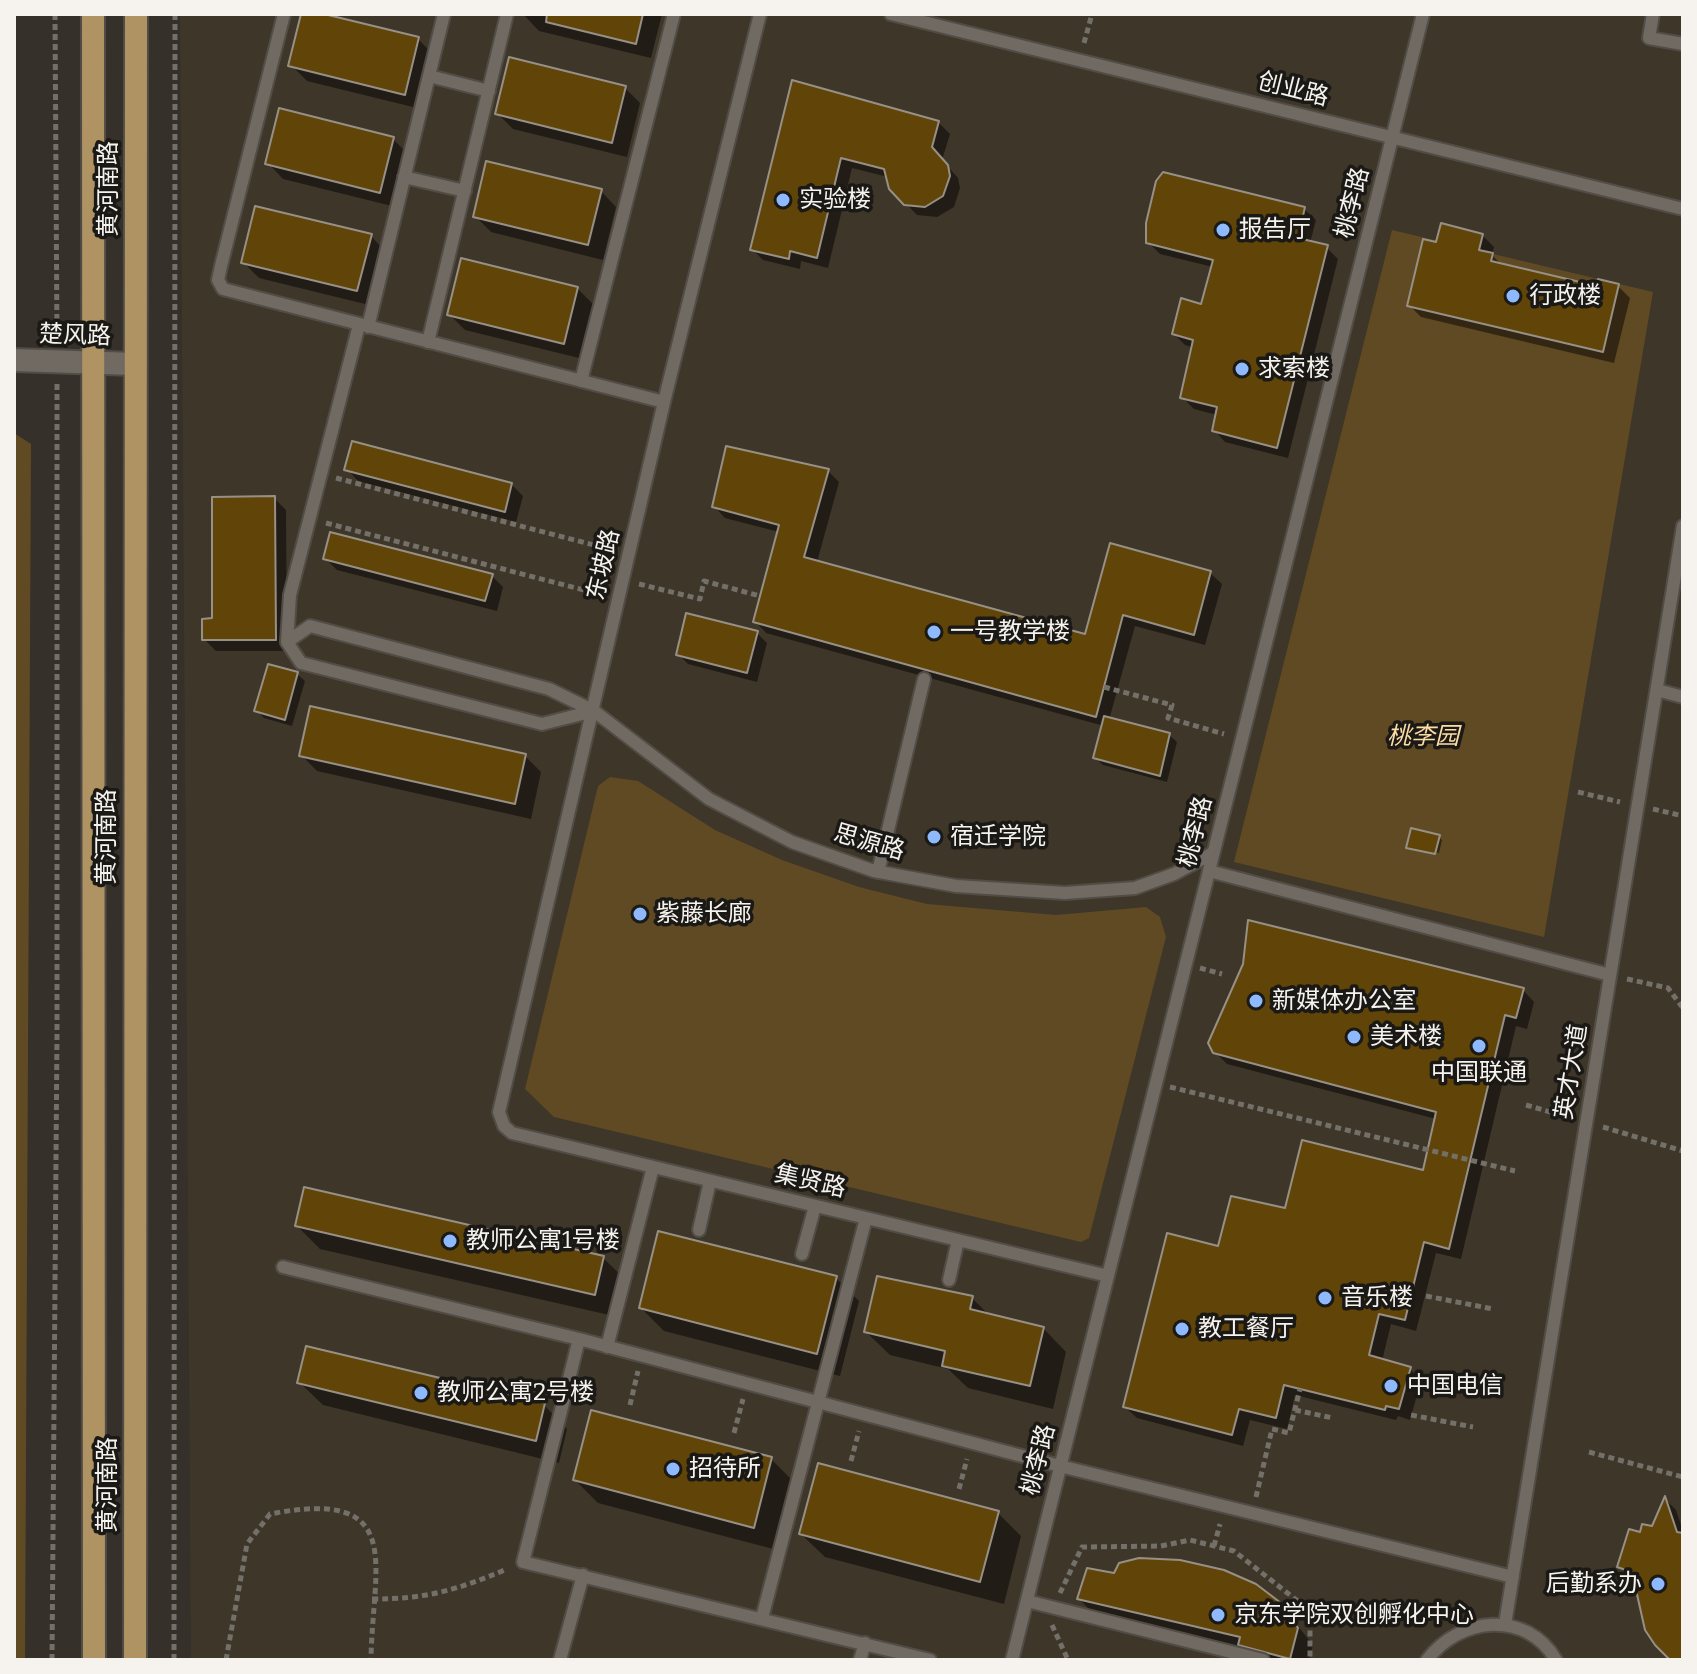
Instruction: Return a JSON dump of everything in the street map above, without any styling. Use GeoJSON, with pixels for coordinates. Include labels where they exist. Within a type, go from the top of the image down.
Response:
{"type":"FeatureCollection","features":[{"type":"Feature","properties":{"kind":"main road","name":"黄河南路"},"geometry":{"type":"LineString","coordinates":[[93,14],[94,1660]]}},
{"type":"Feature","properties":{"kind":"main road","name":"黄河南路"},"geometry":{"type":"LineString","coordinates":[[135,1660],[136,14]]}},
{"type":"Feature","properties":{"kind":"street","name":"楚风路"},"geometry":{"type":"LineString","coordinates":[[14,360],[135,364]]}},
{"type":"Feature","properties":{"kind":"lane"},"geometry":{"type":"LineString","coordinates":[[284,14],[218,280],[231,293],[664,402]]}},
{"type":"Feature","properties":{"kind":"lane"},"geometry":{"type":"LineString","coordinates":[[444,14],[404,177],[290,595],[287,642],[301,663],[542,724],[594,711]]}},
{"type":"Feature","properties":{"kind":"lane"},"geometry":{"type":"LineString","coordinates":[[428,342],[507,14]]}},
{"type":"Feature","properties":{"kind":"lane"},"geometry":{"type":"LineString","coordinates":[[581,381],[674,14]]}},
{"type":"Feature","properties":{"kind":"lane","name":"东坡路"},"geometry":{"type":"LineString","coordinates":[[504,1126],[499,1112],[501,1099],[664,402],[760,14]]}},
{"type":"Feature","properties":{"kind":"lane","name":"创业路"},"geometry":{"type":"LineString","coordinates":[[891,14],[1683,209]]}},
{"type":"Feature","properties":{"kind":"lane","name":"桃李路"},"geometry":{"type":"LineString","coordinates":[[1012,1660],[1423,14]]}},
{"type":"Feature","properties":{"kind":"lane"},"geometry":{"type":"LineString","coordinates":[[1653,14],[1649,38],[1683,44]]}},
{"type":"Feature","properties":{"kind":"lane"},"geometry":{"type":"LineString","coordinates":[[429,76],[489,91]]}},
{"type":"Feature","properties":{"kind":"lane"},"geometry":{"type":"LineString","coordinates":[[404,177],[465,191]]}},
{"type":"Feature","properties":{"kind":"lane","name":"英才大道"},"geometry":{"type":"LineString","coordinates":[[1505,1624],[1683,526]]}},
{"type":"Feature","properties":{"kind":"lane","name":"思源路"},"geometry":{"type":"LineString","coordinates":[[287,642],[310,626],[549,689],[594,711],[709,799],[792,842],[878,872],[956,886],[1065,893],[1135,888],[1174,874],[1213,853]]}},
{"type":"Feature","properties":{"kind":"lane"},"geometry":{"type":"LineString","coordinates":[[878,872],[924,679]]}},
{"type":"Feature","properties":{"kind":"lane"},"geometry":{"type":"LineString","coordinates":[[1657,690],[1683,697]]}},
{"type":"Feature","properties":{"kind":"lane"},"geometry":{"type":"LineString","coordinates":[[1209,871],[1610,975]]}},
{"type":"Feature","properties":{"kind":"lane","name":"集贤路"},"geometry":{"type":"LineString","coordinates":[[504,1126],[512,1133],[1108,1276]]}},
{"type":"Feature","properties":{"kind":"lane"},"geometry":{"type":"LineString","coordinates":[[607,1347],[653,1167]]}},
{"type":"Feature","properties":{"kind":"lane"},"geometry":{"type":"LineString","coordinates":[[699,1230],[710,1181]]}},
{"type":"Feature","properties":{"kind":"lane"},"geometry":{"type":"LineString","coordinates":[[802,1254],[815,1206]]}},
{"type":"Feature","properties":{"kind":"lane"},"geometry":{"type":"LineString","coordinates":[[762,1618],[866,1218]]}},
{"type":"Feature","properties":{"kind":"lane"},"geometry":{"type":"LineString","coordinates":[[949,1280],[958,1240]]}},
{"type":"Feature","properties":{"kind":"lane"},"geometry":{"type":"LineString","coordinates":[[283,1267],[579,1339],[1060,1466],[1513,1577]]}},
{"type":"Feature","properties":{"kind":"lane"},"geometry":{"type":"LineString","coordinates":[[579,1339],[523,1562],[930,1660]]}},
{"type":"Feature","properties":{"kind":"lane"},"geometry":{"type":"LineString","coordinates":[[560,1660],[583,1575]]}},
{"type":"Feature","properties":{"kind":"lane"},"geometry":{"type":"LineString","coordinates":[[1027,1601],[1263,1660]]}},
{"type":"Feature","properties":{"kind":"lane"},"geometry":{"type":"LineString","coordinates":[[1427,1660],[1439,1644],[1458,1631],[1481,1624],[1505,1624],[1530,1633],[1556,1660]]}},
{"type":"Feature","properties":{"kind":"lane"},"geometry":{"type":"LineString","coordinates":[[860,1660],[865,1643]]}},
{"type":"Feature","properties":{"kind":"path"},"geometry":{"type":"LineString","coordinates":[[52,1660],[57,1034],[55,14]]}},
{"type":"Feature","properties":{"kind":"path"},"geometry":{"type":"LineString","coordinates":[[174,1660],[175,14]]}},
{"type":"Feature","properties":{"kind":"path"},"geometry":{"type":"LineString","coordinates":[[1080,60],[1092,14]]}},
{"type":"Feature","properties":{"kind":"path"},"geometry":{"type":"LineString","coordinates":[[321,474],[630,554]]}},
{"type":"Feature","properties":{"kind":"path"},"geometry":{"type":"LineString","coordinates":[[310,518],[619,600]]}},
{"type":"Feature","properties":{"kind":"path"},"geometry":{"type":"LineString","coordinates":[[624,581],[700,599],[704,581],[760,596]]}},
{"type":"Feature","properties":{"kind":"path"},"geometry":{"type":"LineString","coordinates":[[1104,687],[1172,705],[1168,718],[1241,739]]}},
{"type":"Feature","properties":{"kind":"path"},"geometry":{"type":"LineString","coordinates":[[1610,975],[1668,988],[1683,1008]]}},
{"type":"Feature","properties":{"kind":"path"},"geometry":{"type":"LineString","coordinates":[[1156,1084],[1515,1171]]}},
{"type":"Feature","properties":{"kind":"path"},"geometry":{"type":"LineString","coordinates":[[1426,1296],[1493,1309]]}},
{"type":"Feature","properties":{"kind":"path"},"geometry":{"type":"LineString","coordinates":[[630,1405],[642,1356]]}},
{"type":"Feature","properties":{"kind":"path"},"geometry":{"type":"LineString","coordinates":[[734,1433],[747,1384]]}},
{"type":"Feature","properties":{"kind":"path"},"geometry":{"type":"LineString","coordinates":[[1252,1513],[1272,1429],[1289,1433],[1300,1389]]}},
{"type":"Feature","properties":{"kind":"path"},"geometry":{"type":"LineString","coordinates":[[1295,1410],[1333,1418]]}},
{"type":"Feature","properties":{"kind":"path"},"geometry":{"type":"LineString","coordinates":[[851,1461],[864,1415]]}},
{"type":"Feature","properties":{"kind":"path"},"geometry":{"type":"LineString","coordinates":[[1411,1415],[1473,1427]]}},
{"type":"Feature","properties":{"kind":"path"},"geometry":{"type":"LineString","coordinates":[[959,1489],[971,1443]]}},
{"type":"Feature","properties":{"kind":"path"},"geometry":{"type":"LineString","coordinates":[[1589,1452],[1683,1477]]}},
{"type":"Feature","properties":{"kind":"path"},"geometry":{"type":"LineString","coordinates":[[226,1660],[247,1544],[270,1514],[318,1509],[344,1512],[363,1522],[374,1536],[377,1558],[372,1599],[371,1660]]}},
{"type":"Feature","properties":{"kind":"path"},"geometry":{"type":"LineString","coordinates":[[1068,1660],[1052,1627],[1053,1607],[1082,1547],[1161,1546],[1190,1540],[1234,1551],[1304,1606],[1310,1617],[1310,1660]]}},
{"type":"Feature","properties":{"kind":"path"},"geometry":{"type":"LineString","coordinates":[[372,1599],[417,1599],[436,1595],[523,1562]]}},
{"type":"Feature","properties":{"kind":"shaded area","name":"宿迁学院"},"geometry":{"type":"Polygon","coordinates":[[[180,14],[1683,14],[1683,1660],[191,1660],[180,14]]]}},
{"type":"Feature","properties":{"kind":"green space","name":"桃李园"},"geometry":{"type":"Polygon","coordinates":[[[1392,230],[1653,292],[1544,937],[1234,862],[1392,230]]]}},
{"type":"Feature","properties":{"kind":"green space"},"geometry":{"type":"Polygon","coordinates":[[[14,433],[31,444],[25,1660],[14,1660],[14,433]]]}},
{"type":"Feature","properties":{"kind":"green space"},"geometry":{"type":"Polygon","coordinates":[[[610,777],[638,781],[715,830],[782,860],[859,887],[927,904],[1056,915],[1146,907],[1160,917],[1166,937],[1089,1238],[1081,1242],[554,1117],[525,1089],[598,786],[610,777]]]}},
{"type":"Feature","properties":{"kind":"building"},"geometry":{"type":"Polygon","coordinates":[[[301,14],[324,14],[419,37],[405,95],[288,66],[301,14]]]}},
{"type":"Feature","properties":{"kind":"building"},"geometry":{"type":"Polygon","coordinates":[[[547,14],[643,14],[636,44],[546,22],[547,14]]]}},
{"type":"Feature","properties":{"kind":"building"},"geometry":{"type":"Polygon","coordinates":[[[509,57],[626,86],[612,143],[495,114],[509,57]]]}},
{"type":"Feature","properties":{"kind":"building"},"geometry":{"type":"Polygon","coordinates":[[[792,80],[939,121],[932,147],[948,165],[950,176],[943,196],[925,207],[904,205],[889,189],[884,169],[841,158],[817,258],[790,251],[789,259],[750,250],[792,80]]]}},
{"type":"Feature","properties":{"kind":"building"},"geometry":{"type":"Polygon","coordinates":[[[279,108],[394,137],[380,193],[265,164],[279,108]]]}},
{"type":"Feature","properties":{"kind":"building"},"geometry":{"type":"Polygon","coordinates":[[[486,161],[602,189],[588,245],[473,217],[486,161]]]}},
{"type":"Feature","properties":{"kind":"building"},"geometry":{"type":"Polygon","coordinates":[[[1163,172],[1305,207],[1298,238],[1328,245],[1277,448],[1212,431],[1217,407],[1180,398],[1193,340],[1172,334],[1181,298],[1201,304],[1213,260],[1146,243],[1146,223],[1156,181],[1163,172]]]}},
{"type":"Feature","properties":{"kind":"building"},"geometry":{"type":"Polygon","coordinates":[[[255,206],[372,234],[357,291],[241,263],[255,206]]]}},
{"type":"Feature","properties":{"kind":"building","name":"行政楼"},"geometry":{"type":"Polygon","coordinates":[[[1441,223],[1483,234],[1479,250],[1493,253],[1491,261],[1597,286],[1598,279],[1619,284],[1603,352],[1407,306],[1423,239],[1436,242],[1441,223]]]}},
{"type":"Feature","properties":{"kind":"building"},"geometry":{"type":"Polygon","coordinates":[[[461,258],[578,287],[564,344],[447,315],[461,258]]]}},
{"type":"Feature","properties":{"kind":"building"},"geometry":{"type":"Polygon","coordinates":[[[352,441],[512,483],[505,512],[344,470],[352,441]]]}},
{"type":"Feature","properties":{"kind":"building","name":"一号教学楼"},"geometry":{"type":"Polygon","coordinates":[[[726,446],[829,469],[804,557],[1085,634],[1110,543],[1211,571],[1194,635],[1123,615],[1096,717],[753,622],[779,525],[712,507],[726,446]]]}},
{"type":"Feature","properties":{"kind":"building"},"geometry":{"type":"Polygon","coordinates":[[[275,496],[276,640],[202,640],[202,619],[212,618],[212,497],[275,496]]]}},
{"type":"Feature","properties":{"kind":"building"},"geometry":{"type":"Polygon","coordinates":[[[330,532],[493,574],[485,601],[323,559],[330,532]]]}},
{"type":"Feature","properties":{"kind":"building"},"geometry":{"type":"Polygon","coordinates":[[[686,613],[758,631],[747,673],[676,655],[686,613]]]}},
{"type":"Feature","properties":{"kind":"building"},"geometry":{"type":"Polygon","coordinates":[[[268,664],[298,672],[285,720],[254,711],[268,664]]]}},
{"type":"Feature","properties":{"kind":"building"},"geometry":{"type":"Polygon","coordinates":[[[310,706],[526,754],[515,804],[299,756],[310,706]]]}},
{"type":"Feature","properties":{"kind":"building"},"geometry":{"type":"Polygon","coordinates":[[[1104,716],[1170,733],[1160,776],[1093,758],[1104,716]]]}},
{"type":"Feature","properties":{"kind":"building"},"geometry":{"type":"Polygon","coordinates":[[[1411,828],[1440,835],[1435,854],[1406,848],[1411,828]]]}},
{"type":"Feature","properties":{"kind":"building"},"geometry":{"type":"Polygon","coordinates":[[[1248,920],[1524,988],[1516,1018],[1505,1015],[1449,1249],[1424,1242],[1405,1320],[1379,1314],[1369,1355],[1411,1367],[1399,1409],[1386,1406],[1385,1410],[1284,1385],[1276,1418],[1239,1409],[1232,1435],[1123,1407],[1167,1233],[1218,1246],[1231,1196],[1285,1208],[1302,1140],[1423,1170],[1436,1112],[1213,1053],[1208,1043],[1243,964],[1248,920]]]}},
{"type":"Feature","properties":{"kind":"building","name":"教师公寓1号楼"},"geometry":{"type":"Polygon","coordinates":[[[304,1187],[604,1256],[595,1295],[295,1226],[304,1187]]]}},
{"type":"Feature","properties":{"kind":"building"},"geometry":{"type":"Polygon","coordinates":[[[658,1231],[837,1276],[817,1354],[639,1308],[658,1231]]]}},
{"type":"Feature","properties":{"kind":"building"},"geometry":{"type":"Polygon","coordinates":[[[877,1276],[973,1296],[970,1309],[1044,1327],[1030,1386],[942,1366],[945,1351],[864,1332],[877,1276]]]}},
{"type":"Feature","properties":{"kind":"building","name":"教师公寓2号楼"},"geometry":{"type":"Polygon","coordinates":[[[306,1346],[545,1403],[536,1441],[297,1383],[306,1346]]]}},
{"type":"Feature","properties":{"kind":"building","name":"招待所"},"geometry":{"type":"Polygon","coordinates":[[[591,1410],[772,1457],[754,1528],[573,1480],[591,1410]]]}},
{"type":"Feature","properties":{"kind":"building"},"geometry":{"type":"Polygon","coordinates":[[[818,1463],[999,1511],[980,1582],[799,1534],[818,1463]]]}},
{"type":"Feature","properties":{"kind":"building","name":"后勤系办"},"geometry":{"type":"Polygon","coordinates":[[[1665,1496],[1677,1532],[1683,1533],[1683,1660],[1670,1660],[1655,1645],[1645,1630],[1632,1572],[1617,1567],[1629,1529],[1640,1532],[1642,1524],[1652,1526],[1665,1496]]]}},
{"type":"Feature","properties":{"kind":"building","name":"京东学院双创孵化中心"},"geometry":{"type":"Polygon","coordinates":[[[1139,1558],[1180,1560],[1224,1570],[1256,1584],[1281,1603],[1298,1628],[1290,1659],[1238,1645],[1240,1637],[1077,1599],[1087,1568],[1114,1573],[1119,1563],[1139,1558]]]}},
{"type":"Feature","properties":{"kind":"place","name":"实验楼"},"geometry":{"type":"Point","coordinates":[783,200]}},
{"type":"Feature","properties":{"kind":"place","name":"报告厅"},"geometry":{"type":"Point","coordinates":[1223,230]}},
{"type":"Feature","properties":{"kind":"place","name":"行政楼"},"geometry":{"type":"Point","coordinates":[1513,296]}},
{"type":"Feature","properties":{"kind":"place","name":"求索楼"},"geometry":{"type":"Point","coordinates":[1242,369]}},
{"type":"Feature","properties":{"kind":"place","name":"一号教学楼"},"geometry":{"type":"Point","coordinates":[934,632]}},
{"type":"Feature","properties":{"kind":"place","name":"宿迁学院"},"geometry":{"type":"Point","coordinates":[934,837]}},
{"type":"Feature","properties":{"kind":"place","name":"紫藤长廊"},"geometry":{"type":"Point","coordinates":[640,914]}},
{"type":"Feature","properties":{"kind":"place","name":"新媒体办公室"},"geometry":{"type":"Point","coordinates":[1256,1001]}},
{"type":"Feature","properties":{"kind":"place","name":"美术楼"},"geometry":{"type":"Point","coordinates":[1354,1037]}},
{"type":"Feature","properties":{"kind":"place","name":"中国联通"},"geometry":{"type":"Point","coordinates":[1479,1046]}},
{"type":"Feature","properties":{"kind":"place","name":"教师公寓1号楼"},"geometry":{"type":"Point","coordinates":[450,1241]}},
{"type":"Feature","properties":{"kind":"place","name":"音乐楼"},"geometry":{"type":"Point","coordinates":[1325,1298]}},
{"type":"Feature","properties":{"kind":"place","name":"教工餐厅"},"geometry":{"type":"Point","coordinates":[1182,1329]}},
{"type":"Feature","properties":{"kind":"place","name":"中国电信"},"geometry":{"type":"Point","coordinates":[1391,1386]}},
{"type":"Feature","properties":{"kind":"place","name":"教师公寓2号楼"},"geometry":{"type":"Point","coordinates":[421,1393]}},
{"type":"Feature","properties":{"kind":"place","name":"招待所"},"geometry":{"type":"Point","coordinates":[673,1469]}},
{"type":"Feature","properties":{"kind":"place","name":"后勤系办"},"geometry":{"type":"Point","coordinates":[1658,1584]}},
{"type":"Feature","properties":{"kind":"place","name":"京东学院双创孵化中心"},"geometry":{"type":"Point","coordinates":[1218,1615]}}]}
